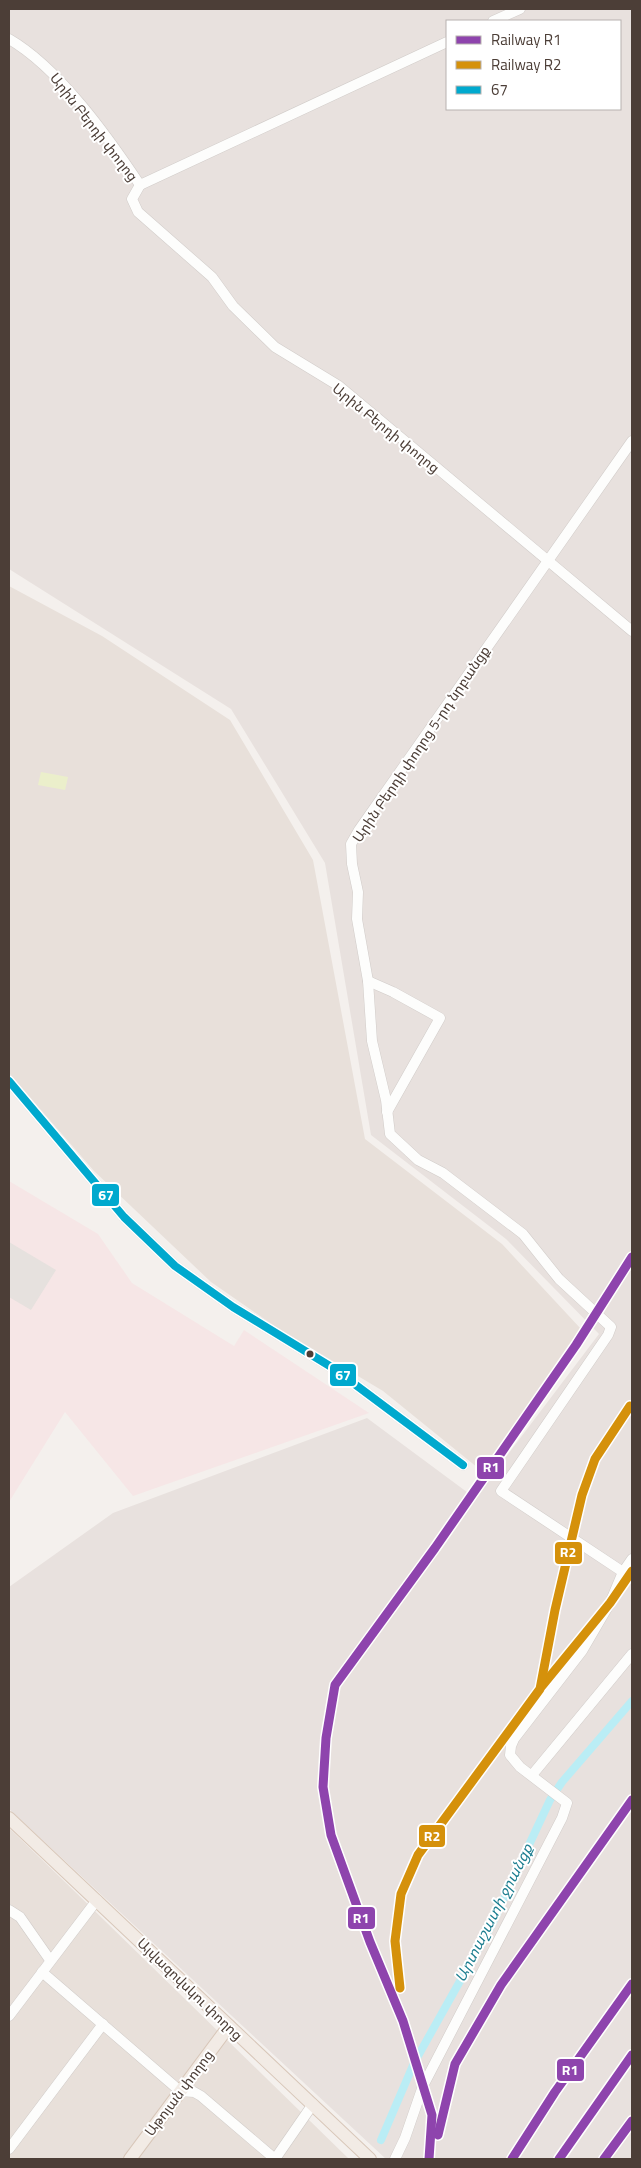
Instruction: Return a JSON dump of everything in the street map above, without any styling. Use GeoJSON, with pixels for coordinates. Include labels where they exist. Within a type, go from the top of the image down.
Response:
{"type":"FeatureCollection","features":[{"type":"Feature","properties":{"kind":"main road","name":"Այվազովսկու փողոց"},"geometry":{"type":"LineString","coordinates":[[9,1818],[370,2159]]}},
{"type":"Feature","properties":{"kind":"main road","name":"Աթոյան փողոց"},"geometry":{"type":"LineString","coordinates":[[130,2159],[229,2026]]}},
{"type":"Feature","properties":{"kind":"street"},"geometry":{"type":"LineString","coordinates":[[495,20],[520,9]]}},
{"type":"Feature","properties":{"kind":"street","name":"Արին Բերդի փողոց"},"geometry":{"type":"LineString","coordinates":[[9,39],[40,61],[66,89],[119,154],[140,185],[132,199],[138,212],[212,276],[233,306],[256,329],[275,347],[339,386],[632,631]]}},
{"type":"Feature","properties":{"kind":"street"},"geometry":{"type":"LineString","coordinates":[[140,185],[446,42]]}},
{"type":"Feature","properties":{"kind":"street","name":"Արին Բերդի փողոց 5-րդ նրբանցք"},"geometry":{"type":"LineString","coordinates":[[623,1572],[501,1491],[611,1328],[559,1279],[523,1234],[443,1173],[418,1160],[390,1134],[386,1100],[372,1041],[368,981],[357,919],[358,892],[352,864],[351,844],[632,441]]}},
{"type":"Feature","properties":{"kind":"street"},"geometry":{"type":"LineString","coordinates":[[368,981],[393,992],[440,1018],[387,1112]]}},
{"type":"Feature","properties":{"kind":"street"},"geometry":{"type":"LineString","coordinates":[[9,1081],[124,1217],[175,1266],[233,1308],[333,1368],[463,1465]]}},
{"type":"Feature","properties":{"kind":"street"},"geometry":{"type":"LineString","coordinates":[[395,2159],[405,2138],[423,2086],[557,1826],[567,1803],[520,1767],[510,1755],[511,1746],[582,1651],[610,1603],[623,1572],[632,1559]]}},
{"type":"Feature","properties":{"kind":"street"},"geometry":{"type":"LineString","coordinates":[[532,1775],[632,1654]]}},
{"type":"Feature","properties":{"kind":"street"},"geometry":{"type":"LineString","coordinates":[[9,2016],[97,1900]]}},
{"type":"Feature","properties":{"kind":"street"},"geometry":{"type":"LineString","coordinates":[[9,1910],[20,1917],[50,1960]]}},
{"type":"Feature","properties":{"kind":"street"},"geometry":{"type":"LineString","coordinates":[[42,1972],[180,2092],[194,2092],[201,2096],[275,2159],[313,2104]]}},
{"type":"Feature","properties":{"kind":"street"},"geometry":{"type":"LineString","coordinates":[[9,2149],[103,2024]]}},
{"type":"Feature","properties":{"kind":"shaded area"},"geometry":{"type":"Polygon","coordinates":[[[9,9],[632,9],[632,2159],[386,2159],[9,1809],[9,1587],[113,1513],[367,1418],[475,1498],[599,1334],[506,1239],[371,1135],[325,863],[231,709],[9,569],[9,9]]]}},
{"type":"Feature","properties":{"kind":"shaded area"},"geometry":{"type":"Polygon","coordinates":[[[9,586],[102,636],[230,720],[313,860],[365,1139],[502,1244],[581,1329],[483,1472],[383,1391],[276,1327],[211,1282],[94,1171],[9,1073],[9,586]]]}},
{"type":"Feature","properties":{"kind":"shaded area"},"geometry":{"type":"Polygon","coordinates":[[[9,1181],[98,1234],[132,1283],[234,1346],[244,1330],[369,1413],[133,1496],[65,1412],[9,1502],[9,1181]]]}},
{"type":"Feature","properties":{"kind":"shaded area"},"geometry":{"type":"Polygon","coordinates":[[[9,1242],[56,1270],[31,1310],[9,1297],[9,1242]]]}},
{"type":"Feature","properties":{"kind":"shaded area"},"geometry":{"type":"Polygon","coordinates":[[[9,1828],[63,1880],[349,2159],[9,2159],[9,1828]]]}},
{"type":"Feature","properties":{"kind":"green space"},"geometry":{"type":"Polygon","coordinates":[[[41,772],[68,777],[65,790],[38,785],[41,772]]]}},
{"type":"Feature","properties":{"kind":"waterway","name":"Արտաշատի ջրանցք"},"geometry":{"type":"LineString","coordinates":[[381,2140],[414,2063],[491,1926],[550,1800],[562,1782],[632,1701]]}},
{"type":"Feature","properties":{"kind":"rail line","name":"R1"},"geometry":{"type":"LineString","coordinates":[[429,2159],[432,2115],[403,2021],[370,1942],[331,1835],[323,1787],[326,1738],[335,1685],[435,1548],[576,1345],[632,1257]]}},
{"type":"Feature","properties":{"kind":"rail line","name":"R2"},"geometry":{"type":"LineString","coordinates":[[400,1988],[395,1941],[401,1894],[418,1855],[540,1689],[555,1610],[582,1495],[595,1459],[630,1406]]}},
{"type":"Feature","properties":{"kind":"rail line","name":"R2"},"geometry":{"type":"LineString","coordinates":[[542,1686],[610,1603],[632,1571]]}},
{"type":"Feature","properties":{"kind":"rail line","name":"R1"},"geometry":{"type":"LineString","coordinates":[[438,2135],[455,2064],[501,1985],[632,1800]]}},
{"type":"Feature","properties":{"kind":"rail line","name":"R1"},"geometry":{"type":"LineString","coordinates":[[512,2159],[555,2092],[632,1984]]}},
{"type":"Feature","properties":{"kind":"rail line","name":"R1"},"geometry":{"type":"LineString","coordinates":[[559,2159],[632,2055]]}},
{"type":"Feature","properties":{"kind":"rail line","name":"R1"},"geometry":{"type":"LineString","coordinates":[[604,2159],[632,2121]]}},
{"type":"Feature","properties":{"kind":"transit line","name":"67"},"geometry":{"type":"LineString","coordinates":[[9,1081],[124,1217],[175,1266],[233,1307],[333,1368],[463,1465]]}}]}
